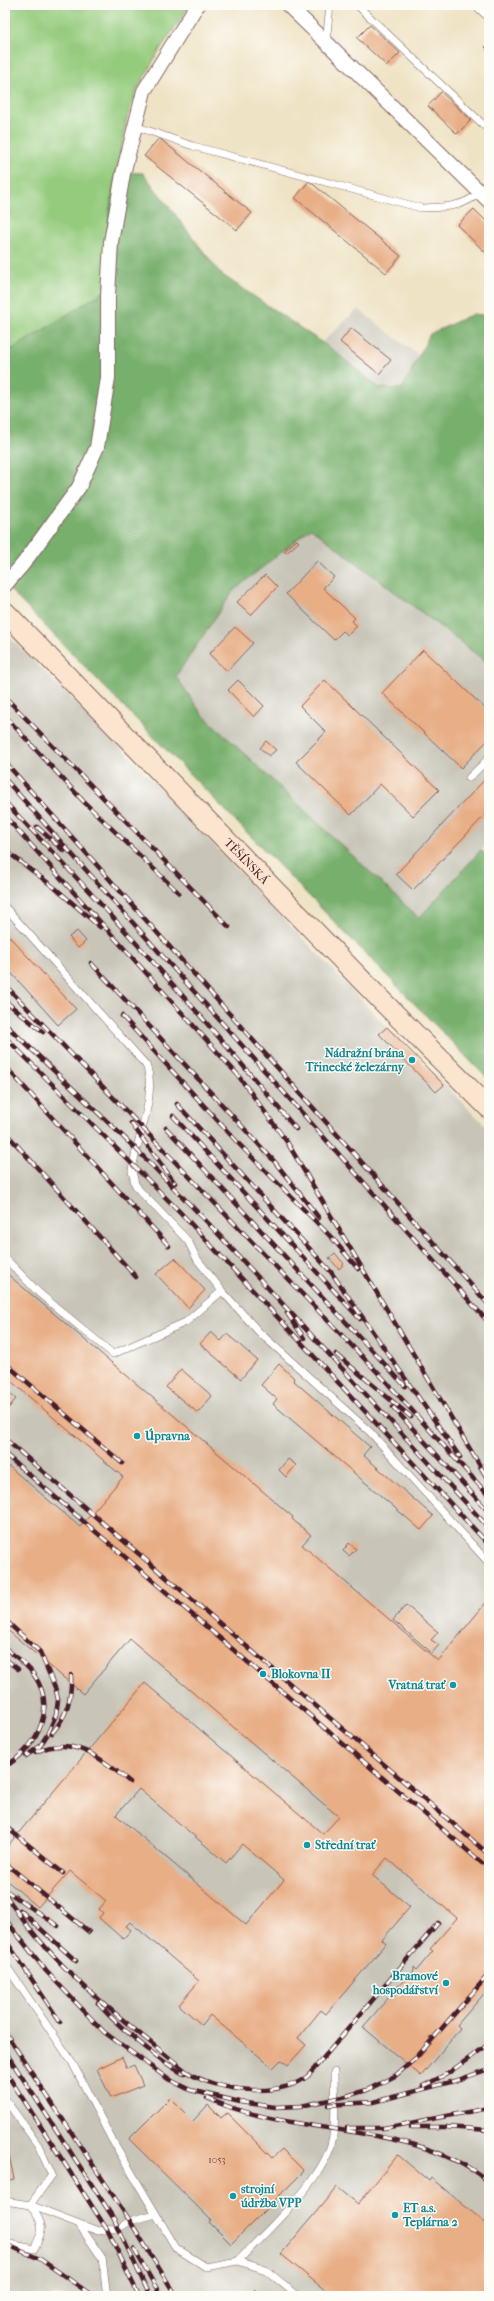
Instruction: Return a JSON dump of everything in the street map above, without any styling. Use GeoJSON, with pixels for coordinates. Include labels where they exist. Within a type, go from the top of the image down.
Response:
{"type":"FeatureCollection","features":[{"type":"Feature","properties":{"kind":"main road","name":"TĚŠÍNSKÁ"},"geometry":{"type":"LineString","coordinates":[[5,612],[381,1000],[489,1108]]}},
{"type":"Feature","properties":{"kind":"street"},"geometry":{"type":"LineString","coordinates":[[5,585],[23,564],[79,487],[97,447],[108,378],[108,296],[111,242],[123,174],[144,91],[197,5]]}},
{"type":"Feature","properties":{"kind":"street"},"geometry":{"type":"LineString","coordinates":[[288,5],[484,197]]}},
{"type":"Feature","properties":{"kind":"lane"},"geometry":{"type":"LineString","coordinates":[[326,43],[330,5]]}},
{"type":"Feature","properties":{"kind":"lane"},"geometry":{"type":"LineString","coordinates":[[357,5],[489,130]]}},
{"type":"Feature","properties":{"kind":"lane"},"geometry":{"type":"LineString","coordinates":[[475,5],[489,18]]}},
{"type":"Feature","properties":{"kind":"lane"},"geometry":{"type":"LineString","coordinates":[[135,126],[193,146],[421,208],[454,206],[484,197]]}},
{"type":"Feature","properties":{"kind":"lane"},"geometry":{"type":"LineString","coordinates":[[469,778],[489,758]]}},
{"type":"Feature","properties":{"kind":"lane"},"geometry":{"type":"LineString","coordinates":[[5,907],[142,1058],[146,1065],[149,1073],[151,1089],[139,1134],[132,1176],[140,1190],[188,1241],[197,1259],[222,1291],[259,1332],[370,1432],[489,1563]]}},
{"type":"Feature","properties":{"kind":"lane"},"geometry":{"type":"LineString","coordinates":[[5,1258],[39,1293],[113,1354],[186,1322],[222,1291]]}},
{"type":"Feature","properties":{"kind":"lane"},"geometry":{"type":"LineString","coordinates":[[5,1964],[72,2062],[111,2138],[176,2248],[206,2267],[238,2261],[266,2270],[298,2296]]}},
{"type":"Feature","properties":{"kind":"lane"},"geometry":{"type":"LineString","coordinates":[[238,2261],[294,2200],[325,2162],[331,2143],[334,2072]]}},
{"type":"Feature","properties":{"kind":"lane"},"geometry":{"type":"LineString","coordinates":[[5,2099],[38,2145],[52,2175],[30,2205]]}},
{"type":"Feature","properties":{"kind":"lane"},"geometry":{"type":"LineString","coordinates":[[5,2201],[30,2205],[80,2226],[98,2231],[108,2231],[119,2228],[130,2221],[156,2214]]}},
{"type":"Feature","properties":{"kind":"lane"},"geometry":{"type":"LineString","coordinates":[[5,2243],[34,2249],[41,2235],[41,2220],[30,2205]]}},
{"type":"Feature","properties":{"kind":"lane"},"geometry":{"type":"LineString","coordinates":[[80,2226],[102,2258],[107,2296]]}},
{"type":"Feature","properties":{"kind":"shaded area"},"geometry":{"type":"Polygon","coordinates":[[[358,309],[419,356],[402,389],[379,388],[322,342],[358,309]]]}},
{"type":"Feature","properties":{"kind":"shaded area"},"geometry":{"type":"Polygon","coordinates":[[[311,528],[489,664],[489,842],[419,918],[201,713],[176,676],[233,591],[311,528]]]}},
{"type":"Feature","properties":{"kind":"shaded area"},"geometry":{"type":"Polygon","coordinates":[[[5,633],[113,739],[387,1027],[489,1129],[489,2296],[5,2296],[5,633]]]}},
{"type":"Feature","properties":{"kind":"green space"},"geometry":{"type":"Polygon","coordinates":[[[5,5],[130,5],[134,7],[136,5],[190,5],[160,49],[138,88],[127,117],[109,214],[105,291],[5,354],[5,5]]]}},
{"type":"Feature","properties":{"kind":"green space"},"geometry":{"type":"Polygon","coordinates":[[[116,172],[143,173],[221,274],[333,350],[379,388],[402,389],[430,334],[473,314],[489,316],[489,664],[311,528],[233,591],[176,676],[201,713],[419,918],[481,850],[489,857],[489,1080],[5,585],[5,354],[105,291],[109,214],[116,172]]]}},
{"type":"Feature","properties":{"kind":"building"},"geometry":{"type":"Polygon","coordinates":[[[370,25],[400,53],[387,66],[357,38],[370,25]]]}},
{"type":"Feature","properties":{"kind":"building"},"geometry":{"type":"Polygon","coordinates":[[[489,43],[489,51],[485,47],[489,43]]]}},
{"type":"Feature","properties":{"kind":"building"},"geometry":{"type":"Polygon","coordinates":[[[441,92],[471,120],[457,134],[428,106],[441,92]]]}},
{"type":"Feature","properties":{"kind":"building"},"geometry":{"type":"Polygon","coordinates":[[[159,138],[252,213],[237,230],[144,156],[159,138]]]}},
{"type":"Feature","properties":{"kind":"building"},"geometry":{"type":"Polygon","coordinates":[[[309,181],[401,256],[386,273],[295,198],[309,181]]]}},
{"type":"Feature","properties":{"kind":"building"},"geometry":{"type":"Polygon","coordinates":[[[474,209],[489,224],[489,256],[457,225],[474,209]]]}},
{"type":"Feature","properties":{"kind":"building"},"geometry":{"type":"Polygon","coordinates":[[[351,328],[391,360],[379,374],[340,342],[351,328]]]}},
{"type":"Feature","properties":{"kind":"building"},"geometry":{"type":"Polygon","coordinates":[[[297,540],[299,542],[286,553],[284,551],[297,540]]]}},
{"type":"Feature","properties":{"kind":"building"},"geometry":{"type":"Polygon","coordinates":[[[317,561],[334,577],[323,588],[355,618],[352,621],[357,626],[348,635],[343,631],[334,640],[286,594],[317,561]]]}},
{"type":"Feature","properties":{"kind":"building"},"geometry":{"type":"Polygon","coordinates":[[[265,575],[277,587],[251,615],[237,602],[265,575]]]}},
{"type":"Feature","properties":{"kind":"building"},"geometry":{"type":"Polygon","coordinates":[[[235,627],[253,643],[227,671],[209,654],[235,627]]]}},
{"type":"Feature","properties":{"kind":"building"},"geometry":{"type":"Polygon","coordinates":[[[423,650],[489,712],[489,739],[461,768],[382,693],[423,650]]]}},
{"type":"Feature","properties":{"kind":"building"},"geometry":{"type":"Polygon","coordinates":[[[238,680],[264,706],[254,717],[228,690],[238,680]]]}},
{"type":"Feature","properties":{"kind":"building"},"geometry":{"type":"Polygon","coordinates":[[[325,680],[439,790],[413,816],[380,784],[351,815],[296,762],[326,732],[300,706],[325,680]]]}},
{"type":"Feature","properties":{"kind":"building"},"geometry":{"type":"Polygon","coordinates":[[[266,741],[276,750],[269,756],[260,748],[266,741]]]}},
{"type":"Feature","properties":{"kind":"building"},"geometry":{"type":"Polygon","coordinates":[[[489,775],[489,811],[413,890],[396,874],[489,775]]]}},
{"type":"Feature","properties":{"kind":"building"},"geometry":{"type":"Polygon","coordinates":[[[77,931],[86,941],[78,948],[69,937],[77,931]]]}},
{"type":"Feature","properties":{"kind":"building"},"geometry":{"type":"Polygon","coordinates":[[[5,932],[76,1009],[58,1025],[5,966],[5,932]]]}},
{"type":"Feature","properties":{"kind":"building","name":"Nádražní brána Třinecké železárny"},"geometry":{"type":"Polygon","coordinates":[[[387,1027],[444,1085],[436,1092],[379,1034],[387,1027]]]}},
{"type":"Feature","properties":{"kind":"building"},"geometry":{"type":"Polygon","coordinates":[[[335,1253],[344,1264],[339,1269],[329,1258],[335,1253]]]}},
{"type":"Feature","properties":{"kind":"building"},"geometry":{"type":"Polygon","coordinates":[[[175,1258],[205,1290],[188,1308],[156,1274],[175,1258]]]}},
{"type":"Feature","properties":{"kind":"building"},"geometry":{"type":"Polygon","coordinates":[[[5,1272],[293,1517],[292,1519],[311,1535],[302,1545],[438,1661],[489,1599],[489,1988],[457,2025],[460,2028],[421,2076],[363,2027],[390,1996],[392,1998],[399,1991],[396,1988],[414,1971],[414,1967],[417,1970],[433,1951],[430,1949],[457,1918],[387,1858],[372,1875],[410,1907],[382,1940],[386,1944],[326,2014],[321,2010],[298,2038],[306,2045],[288,2065],[281,2060],[273,2068],[210,2015],[202,2025],[179,2005],[199,1981],[130,1922],[126,1926],[131,1930],[123,1939],[99,1918],[103,1913],[99,1909],[106,1901],[70,1871],[38,1907],[5,1879],[5,1849],[145,1683],[323,1834],[339,1817],[130,1639],[83,1694],[5,1628],[5,1463],[80,1527],[123,1477],[5,1376],[5,1272]],[[139,1789],[116,1815],[246,1925],[284,1880],[242,1844],[226,1863],[139,1789]]]}},
{"type":"Feature","properties":{"kind":"building"},"geometry":{"type":"Polygon","coordinates":[[[211,1332],[221,1341],[227,1334],[257,1360],[241,1379],[200,1344],[211,1332]]]}},
{"type":"Feature","properties":{"kind":"building"},"geometry":{"type":"Polygon","coordinates":[[[279,1364],[295,1379],[294,1381],[370,1447],[363,1455],[433,1516],[421,1530],[273,1404],[277,1399],[261,1385],[279,1364]]]}},
{"type":"Feature","properties":{"kind":"building"},"geometry":{"type":"Polygon","coordinates":[[[181,1369],[212,1396],[198,1413],[166,1387],[181,1369]]]}},
{"type":"Feature","properties":{"kind":"building"},"geometry":{"type":"Polygon","coordinates":[[[5,1389],[16,1399],[5,1412],[5,1389]]]}},
{"type":"Feature","properties":{"kind":"building"},"geometry":{"type":"Polygon","coordinates":[[[288,1459],[296,1465],[286,1477],[279,1470],[288,1459]]]}},
{"type":"Feature","properties":{"kind":"building"},"geometry":{"type":"Polygon","coordinates":[[[349,1543],[356,1549],[349,1556],[343,1551],[349,1543]]]}},
{"type":"Feature","properties":{"kind":"building"},"geometry":{"type":"Polygon","coordinates":[[[406,1605],[438,1632],[431,1640],[439,1645],[432,1653],[393,1620],[406,1605]]]}},
{"type":"Feature","properties":{"kind":"building"},"geometry":{"type":"Polygon","coordinates":[[[122,2057],[127,2068],[134,2065],[143,2085],[111,2098],[97,2069],[122,2057]]]}},
{"type":"Feature","properties":{"kind":"building","name":"strojní údržba VPP"},"geometry":{"type":"Polygon","coordinates":[[[170,2098],[193,2121],[208,2105],[221,2118],[227,2113],[272,2158],[282,2149],[304,2171],[231,2244],[209,2222],[211,2220],[129,2139],[170,2098]]]}},
{"type":"Feature","properties":{"kind":"building"},"geometry":{"type":"Polygon","coordinates":[[[5,2135],[14,2179],[5,2181],[5,2135]]]}},
{"type":"Feature","properties":{"kind":"building","name":"ET a.s. Teplárna 2"},"geometry":{"type":"Polygon","coordinates":[[[398,2155],[429,2181],[431,2178],[489,2226],[489,2296],[332,2296],[281,2254],[337,2187],[358,2204],[398,2155]]]}},
{"type":"Feature","properties":{"kind":"building"},"geometry":{"type":"Polygon","coordinates":[[[255,2290],[262,2296],[250,2296],[255,2290]]]}},
{"type":"Feature","properties":{"kind":"railway"},"geometry":{"type":"LineString","coordinates":[[5,697],[229,927]]}},
{"type":"Feature","properties":{"kind":"railway"},"geometry":{"type":"LineString","coordinates":[[5,716],[84,802],[179,893]]}},
{"type":"Feature","properties":{"kind":"railway"},"geometry":{"type":"LineString","coordinates":[[5,762],[489,1305]]}},
{"type":"Feature","properties":{"kind":"railway"},"geometry":{"type":"LineString","coordinates":[[5,779],[489,1323]]}},
{"type":"Feature","properties":{"kind":"railway"},"geometry":{"type":"LineString","coordinates":[[5,802],[154,962],[296,1129]]}},
{"type":"Feature","properties":{"kind":"railway"},"geometry":{"type":"LineString","coordinates":[[5,816],[237,1074],[287,1142],[489,1481]]}},
{"type":"Feature","properties":{"kind":"railway"},"geometry":{"type":"LineString","coordinates":[[37,827],[64,851]]}},
{"type":"Feature","properties":{"kind":"railway"},"geometry":{"type":"LineString","coordinates":[[5,850],[55,888],[100,927]]}},
{"type":"Feature","properties":{"kind":"railway"},"geometry":{"type":"LineString","coordinates":[[91,963],[274,1161],[319,1218]]}},
{"type":"Feature","properties":{"kind":"railway"},"geometry":{"type":"LineString","coordinates":[[5,985],[382,1377],[489,1496]]}},
{"type":"Feature","properties":{"kind":"railway"},"geometry":{"type":"LineString","coordinates":[[5,1001],[43,1032]]}},
{"type":"Feature","properties":{"kind":"railway"},"geometry":{"type":"LineString","coordinates":[[122,1016],[239,1144],[333,1239],[358,1269]]}},
{"type":"Feature","properties":{"kind":"railway"},"geometry":{"type":"LineString","coordinates":[[5,1024],[136,1149],[209,1224],[489,1528]]}},
{"type":"Feature","properties":{"kind":"railway"},"geometry":{"type":"LineString","coordinates":[[5,1037],[180,1212],[489,1545]]}},
{"type":"Feature","properties":{"kind":"railway"},"geometry":{"type":"LineString","coordinates":[[5,1066],[169,1246]]}},
{"type":"Feature","properties":{"kind":"railway"},"geometry":{"type":"LineString","coordinates":[[177,1104],[331,1272],[460,1457]]}},
{"type":"Feature","properties":{"kind":"railway"},"geometry":{"type":"LineString","coordinates":[[173,1116],[360,1319]]}},
{"type":"Feature","properties":{"kind":"railway"},"geometry":{"type":"LineString","coordinates":[[131,1123],[175,1183]]}},
{"type":"Feature","properties":{"kind":"railway"},"geometry":{"type":"LineString","coordinates":[[166,1128],[405,1386]]}},
{"type":"Feature","properties":{"kind":"railway"},"geometry":{"type":"LineString","coordinates":[[5,1132],[136,1277]]}},
{"type":"Feature","properties":{"kind":"railway"},"geometry":{"type":"LineString","coordinates":[[287,1313],[304,1338]]}},
{"type":"Feature","properties":{"kind":"railway"},"geometry":{"type":"LineString","coordinates":[[336,1354],[411,1417]]}},
{"type":"Feature","properties":{"kind":"railway"},"geometry":{"type":"LineString","coordinates":[[5,1363],[122,1463]]}},
{"type":"Feature","properties":{"kind":"railway"},"geometry":{"type":"LineString","coordinates":[[393,1407],[489,1512]]}},
{"type":"Feature","properties":{"kind":"railway"},"geometry":{"type":"LineString","coordinates":[[5,1439],[486,1852]]}},
{"type":"Feature","properties":{"kind":"railway"},"geometry":{"type":"LineString","coordinates":[[5,1454],[482,1863]]}},
{"type":"Feature","properties":{"kind":"railway"},"geometry":{"type":"LineString","coordinates":[[5,1620],[40,1652],[56,1690],[58,1700],[56,1715],[47,1735],[40,1746],[26,1756]]}},
{"type":"Feature","properties":{"kind":"railway"},"geometry":{"type":"LineString","coordinates":[[5,1648],[28,1667],[41,1688],[44,1700],[44,1713],[36,1736],[28,1747],[9,1764]]}},
{"type":"Feature","properties":{"kind":"railway"},"geometry":{"type":"LineString","coordinates":[[5,1659],[18,1669]]}},
{"type":"Feature","properties":{"kind":"railway"},"geometry":{"type":"LineString","coordinates":[[52,1733],[57,1727],[68,1706],[71,1691],[71,1675]]}},
{"type":"Feature","properties":{"kind":"railway"},"geometry":{"type":"LineString","coordinates":[[36,1752],[50,1747],[62,1746],[75,1748],[98,1758],[130,1782]]}},
{"type":"Feature","properties":{"kind":"railway"},"geometry":{"type":"LineString","coordinates":[[5,1826],[63,1873]]}},
{"type":"Feature","properties":{"kind":"railway"},"geometry":{"type":"LineString","coordinates":[[5,1863],[89,1932]]}},
{"type":"Feature","properties":{"kind":"railway"},"geometry":{"type":"LineString","coordinates":[[5,1890],[58,1926]]}},
{"type":"Feature","properties":{"kind":"railway"},"geometry":{"type":"LineString","coordinates":[[5,1894],[23,1920],[65,1968],[88,1990],[187,2072],[214,2084],[248,2090],[281,2088],[308,2076],[438,1923]]}},
{"type":"Feature","properties":{"kind":"railway"},"geometry":{"type":"LineString","coordinates":[[20,1910],[76,1961]]}},
{"type":"Feature","properties":{"kind":"railway"},"geometry":{"type":"LineString","coordinates":[[5,1919],[46,1971],[104,2032],[168,2079],[190,2090],[240,2102],[275,2107],[301,2106],[343,2097],[367,2090],[395,2076],[417,2057],[489,1974]]}},
{"type":"Feature","properties":{"kind":"railway"},"geometry":{"type":"LineString","coordinates":[[5,1939],[60,2022]]}},
{"type":"Feature","properties":{"kind":"railway"},"geometry":{"type":"LineString","coordinates":[[98,2003],[138,2042],[163,2061],[184,2074]]}},
{"type":"Feature","properties":{"kind":"railway"},"geometry":{"type":"LineString","coordinates":[[5,2032],[130,2221],[176,2296]]}},
{"type":"Feature","properties":{"kind":"railway"},"geometry":{"type":"LineString","coordinates":[[423,2086],[447,2074],[489,2044]]}},
{"type":"Feature","properties":{"kind":"railway"},"geometry":{"type":"LineString","coordinates":[[5,2051],[114,2219],[150,2296]]}},
{"type":"Feature","properties":{"kind":"railway"},"geometry":{"type":"LineString","coordinates":[[328,2105],[374,2102],[458,2080],[489,2069]]}},
{"type":"Feature","properties":{"kind":"railway"},"geometry":{"type":"LineString","coordinates":[[5,2071],[108,2231],[139,2296]]}},
{"type":"Feature","properties":{"kind":"railway"},"geometry":{"type":"LineString","coordinates":[[207,2098],[242,2111],[278,2120],[389,2139],[425,2148],[458,2162],[489,2182]]}},
{"type":"Feature","properties":{"kind":"railway"},"geometry":{"type":"LineString","coordinates":[[347,2128],[384,2128],[489,2108]]}},
{"type":"Feature","properties":{"kind":"railway"},"geometry":{"type":"LineString","coordinates":[[411,2127],[445,2127],[489,2130]]}},
{"type":"Feature","properties":{"kind":"railway"},"geometry":{"type":"LineString","coordinates":[[5,2244],[40,2259],[93,2296]]}},
{"type":"Feature","properties":{"kind":"railway"},"geometry":{"type":"LineString","coordinates":[[134,2249],[161,2296]]}},
{"type":"Feature","properties":{"kind":"place","name":"Nádražní brána Třinecké železárny"},"geometry":{"type":"Point","coordinates":[412,1060]}},
{"type":"Feature","properties":{"kind":"place","name":"Úpravna"},"geometry":{"type":"Point","coordinates":[137,1436]}},
{"type":"Feature","properties":{"kind":"place","name":"Blokovna II"},"geometry":{"type":"Point","coordinates":[263,1674]}},
{"type":"Feature","properties":{"kind":"place","name":"Vratná trať"},"geometry":{"type":"Point","coordinates":[453,1685]}},
{"type":"Feature","properties":{"kind":"place","name":"Střední trať"},"geometry":{"type":"Point","coordinates":[307,1845]}},
{"type":"Feature","properties":{"kind":"place","name":"Bramové hospodářství"},"geometry":{"type":"Point","coordinates":[446,1983]}},
{"type":"Feature","properties":{"kind":"place","name":"strojní údržba VPP"},"geometry":{"type":"Point","coordinates":[233,2196]}},
{"type":"Feature","properties":{"kind":"place","name":"ET a.s. Teplárna 2"},"geometry":{"type":"Point","coordinates":[395,2215]}}]}
